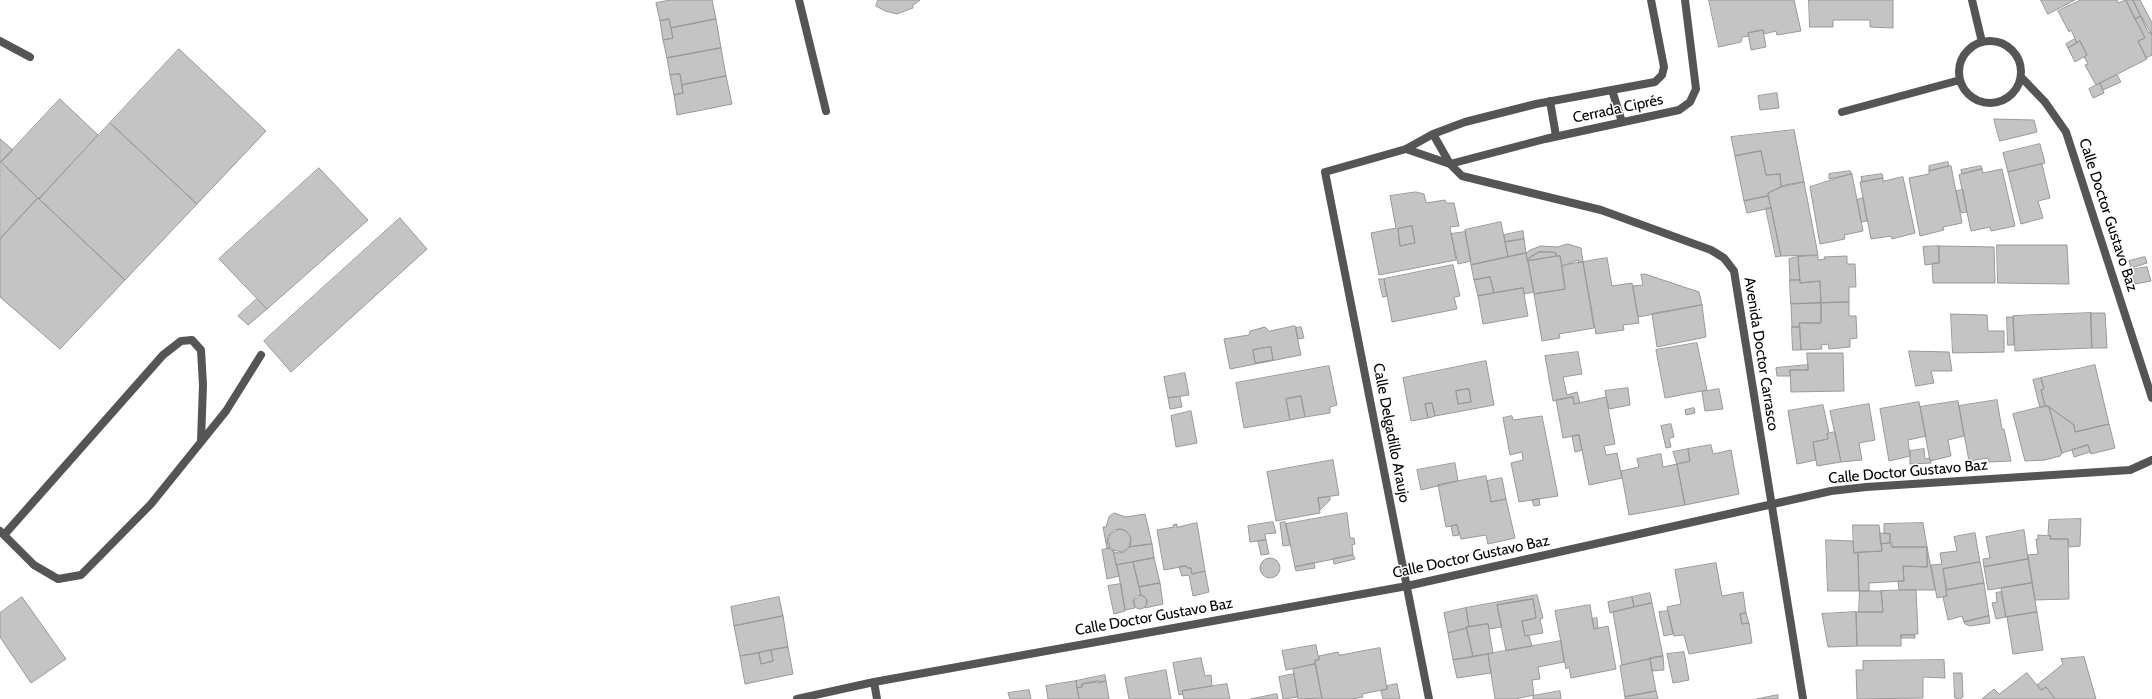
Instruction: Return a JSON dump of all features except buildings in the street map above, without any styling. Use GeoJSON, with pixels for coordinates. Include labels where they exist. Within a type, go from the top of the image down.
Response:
{"type":"FeatureCollection","features":[{"type":"Feature","properties":{"kind":"street"},"geometry":{"type":"LineString","coordinates":[[799,0],[826,111]]}},
{"type":"Feature","properties":{"kind":"street","name":"Cerrada Ciprés"},"geometry":{"type":"LineString","coordinates":[[1433,134],[1465,122],[1550,102],[1655,82],[1662,75],[1664,67],[1651,0]]}},
{"type":"Feature","properties":{"kind":"street","name":"Cerrada Ciprés"},"geometry":{"type":"LineString","coordinates":[[1450,164],[1556,136],[1679,110],[1690,102],[1696,89],[1685,0]]}},
{"type":"Feature","properties":{"kind":"street"},"geometry":{"type":"LineString","coordinates":[[1972,0],[1982,42]]}},
{"type":"Feature","properties":{"kind":"street"},"geometry":{"type":"LineString","coordinates":[[0,41],[30,57]]}},
{"type":"Feature","properties":{"kind":"street"},"geometry":{"type":"LineString","coordinates":[[1994,41],[2006,45],[2015,53],[2020,65],[2021,77],[2017,89],[2009,98],[1998,103],[1986,103],[1974,99],[1965,91],[1960,80],[1959,68],[1963,56],[1971,47],[1982,42],[1994,41]]}},
{"type":"Feature","properties":{"kind":"street","name":"Calle Doctor Gustavo Baz"},"geometry":{"type":"LineString","coordinates":[[2021,77],[2045,102],[2066,132],[2152,398]]}},
{"type":"Feature","properties":{"kind":"street"},"geometry":{"type":"LineString","coordinates":[[1842,112],[1960,80]]}},
{"type":"Feature","properties":{"kind":"street"},"geometry":{"type":"LineString","coordinates":[[1612,90],[1622,122]]}},
{"type":"Feature","properties":{"kind":"street"},"geometry":{"type":"LineString","coordinates":[[1550,102],[1556,136]]}},
{"type":"Feature","properties":{"kind":"street"},"geometry":{"type":"LineString","coordinates":[[1406,149],[1433,134]]}},
{"type":"Feature","properties":{"kind":"street","name":"Avenida Doctor Carrasco"},"geometry":{"type":"LineString","coordinates":[[1433,134],[1450,164],[1462,176],[1601,210],[1711,250],[1724,258],[1734,271],[1803,699]]}},
{"type":"Feature","properties":{"kind":"street","name":"Avenida Doctor Carrasco"},"geometry":{"type":"LineString","coordinates":[[1406,149],[1450,164]]}},
{"type":"Feature","properties":{"kind":"street","name":"Calle Delgadillo Araujo"},"geometry":{"type":"LineString","coordinates":[[1406,149],[1324,172],[1429,699]]}},
{"type":"Feature","properties":{"kind":"street"},"geometry":{"type":"LineString","coordinates":[[201,441],[203,385],[202,350],[192,340],[180,341],[163,355],[2,533],[34,565],[58,579],[81,576],[151,504],[226,411],[261,355]]}},
{"type":"Feature","properties":{"kind":"street","name":"Calle Doctor Gustavo Baz"},"geometry":{"type":"LineString","coordinates":[[797,699],[874,682],[1407,586],[1831,492],[1866,487],[2130,470],[2152,460]]}},
{"type":"Feature","properties":{"kind":"street"},"geometry":{"type":"LineString","coordinates":[[874,682],[877,699]]}}]}
